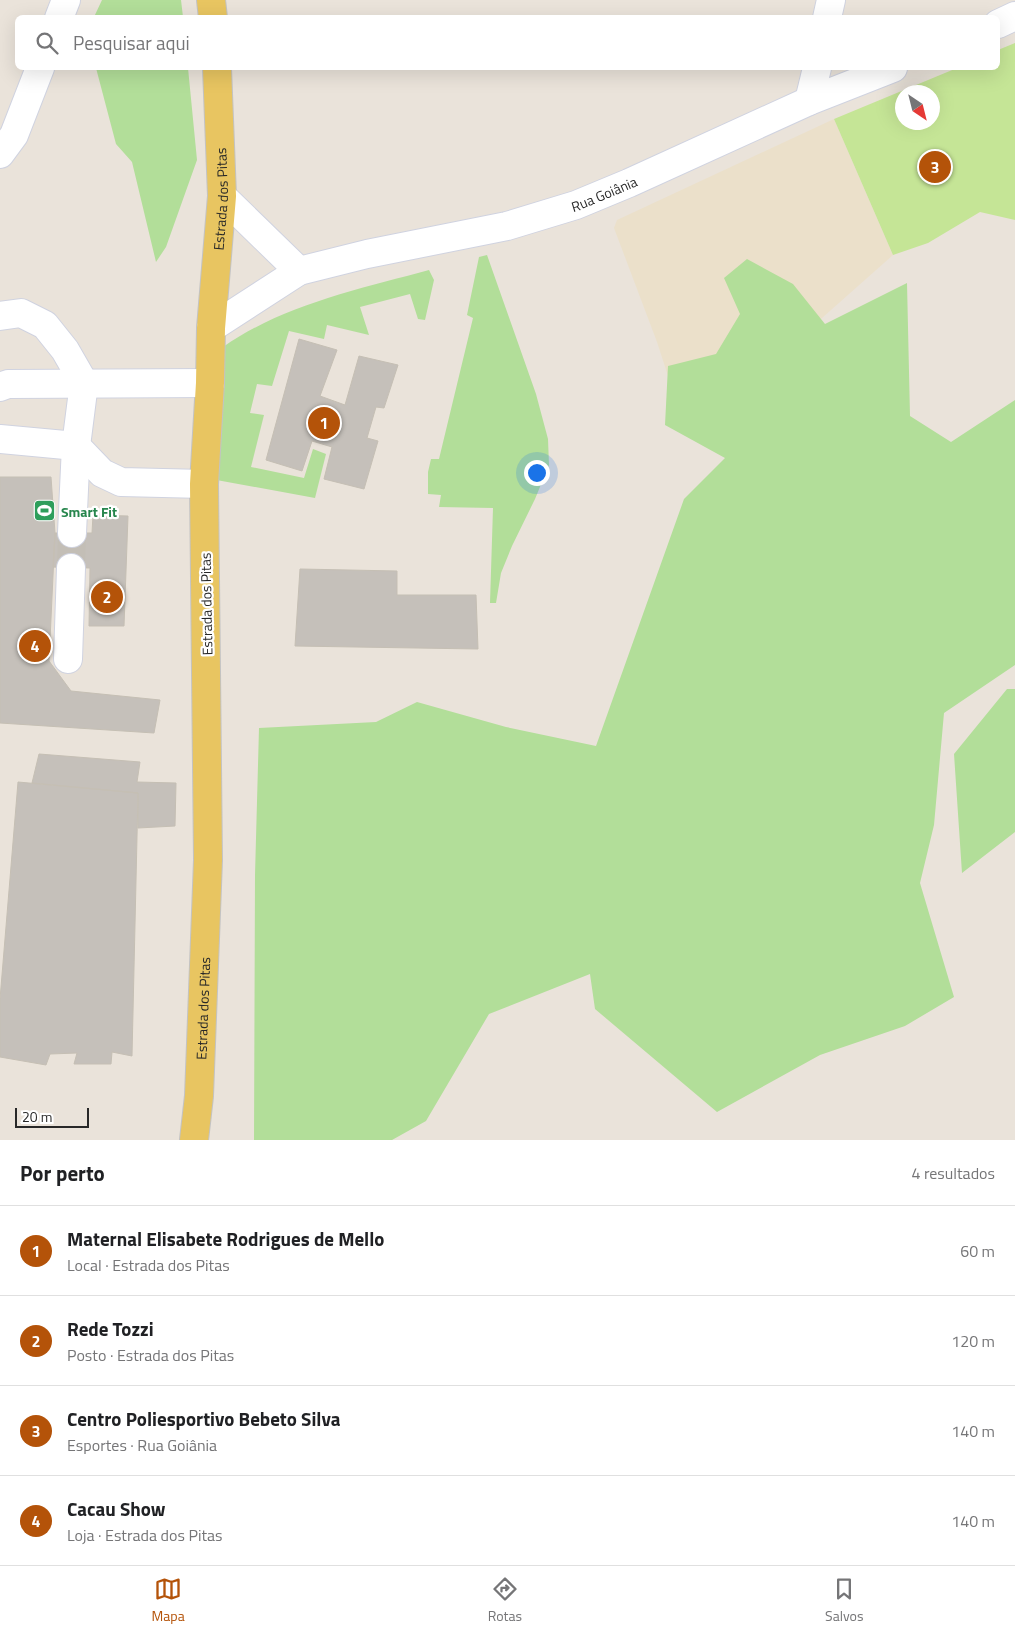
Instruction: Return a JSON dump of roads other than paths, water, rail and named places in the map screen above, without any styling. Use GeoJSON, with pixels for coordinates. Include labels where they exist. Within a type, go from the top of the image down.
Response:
{"type":"FeatureCollection","features":[{"type":"Feature","properties":{"kind":"main road"},"geometry":{"type":"LineString","coordinates":[[211,0],[213,15]]}},
{"type":"Feature","properties":{"kind":"main road","name":"Estrada dos Pitas"},"geometry":{"type":"LineString","coordinates":[[194,1140],[198,1096],[208,860],[204,484],[211,328],[222,196],[217,70]]}},
{"type":"Feature","properties":{"kind":"street"},"geometry":{"type":"LineString","coordinates":[[60,15],[66,0]]}},
{"type":"Feature","properties":{"kind":"street"},"geometry":{"type":"LineString","coordinates":[[828,15],[831,0]]}},
{"type":"Feature","properties":{"kind":"street"},"geometry":{"type":"LineString","coordinates":[[1000,23],[1015,16]]}},
{"type":"Feature","properties":{"kind":"street"},"geometry":{"type":"LineString","coordinates":[[5,140],[39,70]]}},
{"type":"Feature","properties":{"kind":"street"},"geometry":{"type":"LineString","coordinates":[[809,101],[817,70]]}},
{"type":"Feature","properties":{"kind":"street","name":"Rua Goiânia"},"geometry":{"type":"LineString","coordinates":[[211,328],[300,271],[367,254],[507,226],[576,205],[638,179],[809,101],[888,70]]}},
{"type":"Feature","properties":{"kind":"street"},"geometry":{"type":"LineString","coordinates":[[222,196],[300,271]]}},
{"type":"Feature","properties":{"kind":"street"},"geometry":{"type":"LineString","coordinates":[[0,316],[21,313],[45,325],[65,350],[84,383],[76,446],[72,533]]}},
{"type":"Feature","properties":{"kind":"street"},"geometry":{"type":"LineString","coordinates":[[0,387],[8,384],[210,383]]}},
{"type":"Feature","properties":{"kind":"street"},"geometry":{"type":"LineString","coordinates":[[0,439],[76,446],[102,473],[121,482],[204,484]]}},
{"type":"Feature","properties":{"kind":"street"},"geometry":{"type":"LineString","coordinates":[[68,659],[71,568]]}},
{"type":"Feature","properties":{"kind":"tunnel"},"geometry":{"type":"LineString","coordinates":[[71,568],[72,533]]}},
{"type":"Feature","properties":{"kind":"place","name":"Centro Poliesportivo Bebeto Silva"},"geometry":{"type":"Point","coordinates":[935,167]}},
{"type":"Feature","properties":{"kind":"place","name":"Maternal Elisabete Rodrigues de Mello"},"geometry":{"type":"Point","coordinates":[324,423]}},
{"type":"Feature","properties":{"kind":"place","name":"Smart Fit"},"geometry":{"type":"Point","coordinates":[45,511]}},
{"type":"Feature","properties":{"kind":"place","name":"Rede Tozzi"},"geometry":{"type":"Point","coordinates":[107,597]}},
{"type":"Feature","properties":{"kind":"place","name":"Cacau Show"},"geometry":{"type":"Point","coordinates":[35,646]}}]}
